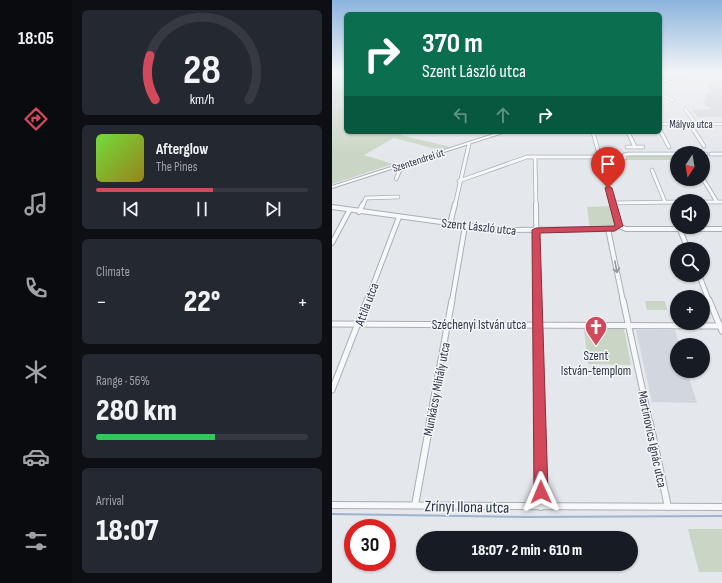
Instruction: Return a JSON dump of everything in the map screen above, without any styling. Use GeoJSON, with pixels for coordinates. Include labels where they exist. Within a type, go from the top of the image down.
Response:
{"type":"FeatureCollection","features":[{"type":"Feature","properties":{"kind":"main road","name":"Szentendrei út"},"geometry":{"type":"LineString","coordinates":[[332,187],[498,134]]}},
{"type":"Feature","properties":{"kind":"street"},"geometry":{"type":"LineString","coordinates":[[686,109],[696,124]]}},
{"type":"Feature","properties":{"kind":"street","name":"Mályva utca"},"geometry":{"type":"LineString","coordinates":[[662,124],[721,125]]}},
{"type":"Feature","properties":{"kind":"street"},"geometry":{"type":"LineString","coordinates":[[689,124],[704,146]]}},
{"type":"Feature","properties":{"kind":"street"},"geometry":{"type":"LineString","coordinates":[[594,134],[619,226]]}},
{"type":"Feature","properties":{"kind":"street"},"geometry":{"type":"LineString","coordinates":[[629,134],[635,147]]}},
{"type":"Feature","properties":{"kind":"street"},"geometry":{"type":"LineString","coordinates":[[662,134],[669,147]]}},
{"type":"Feature","properties":{"kind":"street"},"geometry":{"type":"LineString","coordinates":[[450,224],[469,144]]}},
{"type":"Feature","properties":{"kind":"street"},"geometry":{"type":"LineString","coordinates":[[627,147],[643,147]]}},
{"type":"Feature","properties":{"kind":"street"},"geometry":{"type":"LineString","coordinates":[[459,181],[520,158],[621,159],[625,158],[624,155],[628,154],[670,154]]}},
{"type":"Feature","properties":{"kind":"street"},"geometry":{"type":"LineString","coordinates":[[711,154],[722,154],[720,157],[721,159]]}},
{"type":"Feature","properties":{"kind":"street"},"geometry":{"type":"LineString","coordinates":[[534,157],[541,507]]}},
{"type":"Feature","properties":{"kind":"street"},"geometry":{"type":"LineString","coordinates":[[396,179],[402,165]]}},
{"type":"Feature","properties":{"kind":"street"},"geometry":{"type":"LineString","coordinates":[[652,170],[665,202]]}},
{"type":"Feature","properties":{"kind":"street"},"geometry":{"type":"LineString","coordinates":[[707,186],[717,202]]}},
{"type":"Feature","properties":{"kind":"street"},"geometry":{"type":"LineString","coordinates":[[359,212],[366,198],[398,197]]}},
{"type":"Feature","properties":{"kind":"street"},"geometry":{"type":"LineString","coordinates":[[612,203],[670,202]]}},
{"type":"Feature","properties":{"kind":"street"},"geometry":{"type":"LineString","coordinates":[[710,202],[722,202]]}},
{"type":"Feature","properties":{"kind":"street","name":"Szent László utca"},"geometry":{"type":"LineString","coordinates":[[332,208],[499,230],[608,229],[619,226],[626,229],[670,230]]}},
{"type":"Feature","properties":{"kind":"street"},"geometry":{"type":"LineString","coordinates":[[332,243],[350,211]]}},
{"type":"Feature","properties":{"kind":"street","name":"Attila utca"},"geometry":{"type":"LineString","coordinates":[[332,390],[399,217]]}},
{"type":"Feature","properties":{"kind":"street","name":"Munkácsy Mihály utca"},"geometry":{"type":"LineString","coordinates":[[415,505],[465,226]]}},
{"type":"Feature","properties":{"kind":"street","name":"Martinovics Ignác utca"},"geometry":{"type":"LineString","coordinates":[[608,229],[668,507]]}},
{"type":"Feature","properties":{"kind":"street","name":"Szent László utca"},"geometry":{"type":"LineString","coordinates":[[710,229],[722,229]]}},
{"type":"Feature","properties":{"kind":"street"},"geometry":{"type":"LineString","coordinates":[[702,282],[721,328]]}},
{"type":"Feature","properties":{"kind":"street","name":"Széchenyi István utca"},"geometry":{"type":"LineString","coordinates":[[332,324],[628,325],[721,328]]}},
{"type":"Feature","properties":{"kind":"street","name":"Zrínyi Ilona utca"},"geometry":{"type":"LineString","coordinates":[[332,505],[722,507]]}},
{"type":"Feature","properties":{"kind":"shaded area"},"geometry":{"type":"Polygon","coordinates":[[[705,99],[722,99],[722,117],[698,117],[692,110],[710,109],[702,101],[705,101],[705,99]]]}},
{"type":"Feature","properties":{"kind":"shaded area"},"geometry":{"type":"Polygon","coordinates":[[[636,330],[675,330],[677,338],[670,338],[670,378],[689,378],[697,403],[652,402],[636,330]]]}},
{"type":"Feature","properties":{"kind":"green space"},"geometry":{"type":"Polygon","coordinates":[[[332,99],[344,99],[344,134],[402,134],[401,135],[450,147],[440,150],[394,138],[364,155],[393,164],[332,184],[332,99]]]}},
{"type":"Feature","properties":{"kind":"green space"},"geometry":{"type":"Polygon","coordinates":[[[632,154],[670,154],[670,160],[625,160],[632,154]]]}},
{"type":"Feature","properties":{"kind":"green space"},"geometry":{"type":"Polygon","coordinates":[[[613,206],[619,226],[590,229],[587,207],[613,206]]]}},
{"type":"Feature","properties":{"kind":"green space"},"geometry":{"type":"Polygon","coordinates":[[[645,301],[665,301],[667,310],[647,310],[645,301]]]}},
{"type":"Feature","properties":{"kind":"green space"},"geometry":{"type":"Polygon","coordinates":[[[584,329],[624,329],[631,365],[588,364],[584,329]]]}},
{"type":"Feature","properties":{"kind":"green space"},"geometry":{"type":"Polygon","coordinates":[[[688,529],[722,529],[722,572],[699,572],[688,529]]]}},
{"type":"Feature","properties":{"kind":"waterway"},"geometry":{"type":"LineString","coordinates":[[332,514],[526,517],[722,516]]}},
{"type":"Feature","properties":{"kind":"place","name":"Szent István-templom"},"geometry":{"type":"Point","coordinates":[596,346]}},
{"type":"Feature","properties":{"kind":"route"},"geometry":{"type":"LineString","coordinates":[[541,492],[536,230],[614,229],[619,226],[608,188]]}}]}
